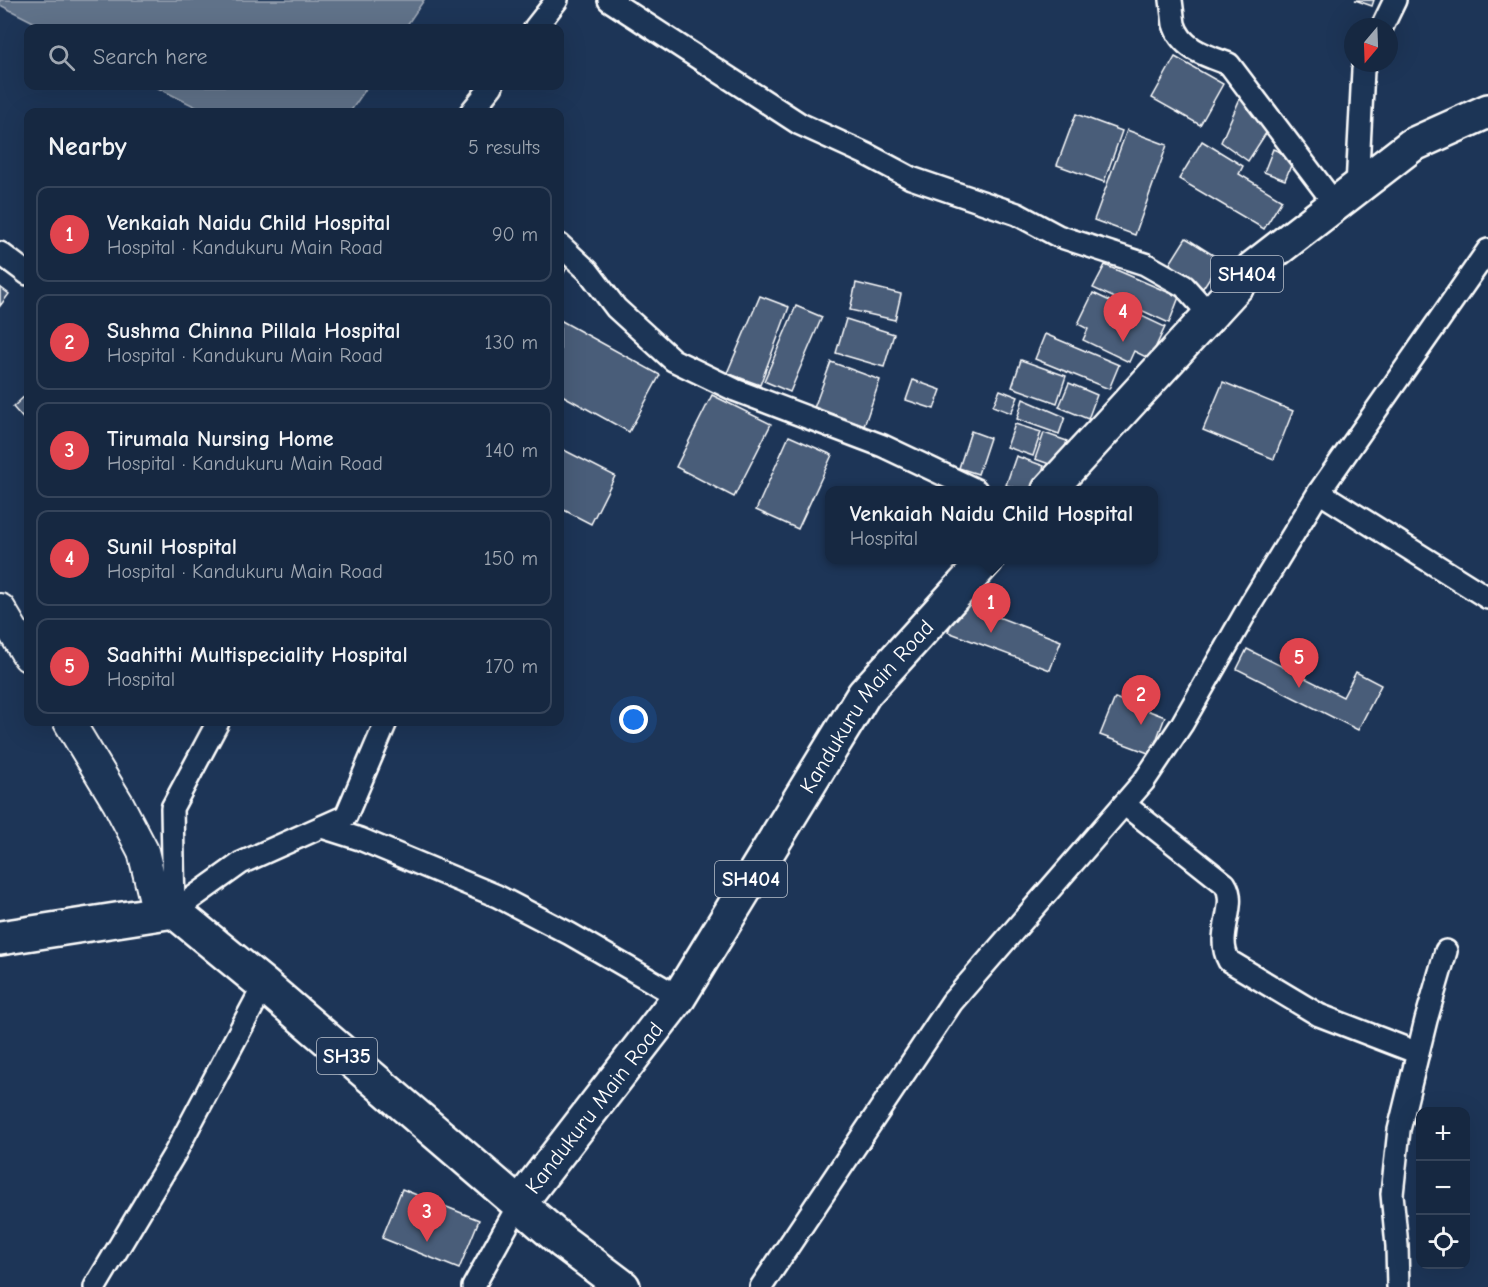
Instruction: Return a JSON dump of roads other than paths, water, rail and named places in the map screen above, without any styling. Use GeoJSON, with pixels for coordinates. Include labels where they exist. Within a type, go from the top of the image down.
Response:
{"type":"FeatureCollection","features":[{"type":"Feature","properties":{"kind":"main road","name":"SH404"},"geometry":{"type":"LineString","coordinates":[[1053,486],[1253,268],[1412,145],[1488,111]]}},
{"type":"Feature","properties":{"kind":"main road","name":"Kandukuru Main Road"},"geometry":{"type":"LineString","coordinates":[[166,912],[264,985],[519,1204],[679,997],[864,694],[982,564]]}},
{"type":"Feature","properties":{"kind":"main road"},"geometry":{"type":"LineString","coordinates":[[0,939],[166,912]]}},
{"type":"Feature","properties":{"kind":"main road","name":"SH35"},"geometry":{"type":"LineString","coordinates":[[519,1204],[562,1241],[623,1287]]}},
{"type":"Feature","properties":{"kind":"street"},"geometry":{"type":"LineString","coordinates":[[538,24],[557,0]]}},
{"type":"Feature","properties":{"kind":"street"},"geometry":{"type":"LineString","coordinates":[[609,0],[801,124],[911,178],[1017,214],[1058,236],[1145,264],[1184,286],[1210,315]]}},
{"type":"Feature","properties":{"kind":"street"},"geometry":{"type":"LineString","coordinates":[[1171,0],[1175,26],[1186,45],[1205,56],[1228,64],[1346,196]]}},
{"type":"Feature","properties":{"kind":"street"},"geometry":{"type":"LineString","coordinates":[[1387,18],[1395,0]]}},
{"type":"Feature","properties":{"kind":"street"},"geometry":{"type":"LineString","coordinates":[[1346,196],[1363,72]]}},
{"type":"Feature","properties":{"kind":"street"},"geometry":{"type":"LineString","coordinates":[[474,108],[489,90]]}},
{"type":"Feature","properties":{"kind":"street"},"geometry":{"type":"LineString","coordinates":[[564,249],[588,271],[616,309],[673,360],[735,390],[884,446],[968,486]]}},
{"type":"Feature","properties":{"kind":"street"},"geometry":{"type":"LineString","coordinates":[[761,1287],[952,1002],[1144,781],[1182,724],[1318,492],[1488,250]]}},
{"type":"Feature","properties":{"kind":"street"},"geometry":{"type":"LineString","coordinates":[[0,253],[24,271]]}},
{"type":"Feature","properties":{"kind":"street"},"geometry":{"type":"LineString","coordinates":[[1318,492],[1488,598]]}},
{"type":"Feature","properties":{"kind":"street"},"geometry":{"type":"LineString","coordinates":[[0,609],[24,649]]}},
{"type":"Feature","properties":{"kind":"street"},"geometry":{"type":"LineString","coordinates":[[71,726],[118,803],[143,851],[166,912]]}},
{"type":"Feature","properties":{"kind":"street"},"geometry":{"type":"LineString","coordinates":[[166,912],[172,808],[216,726]]}},
{"type":"Feature","properties":{"kind":"street"},"geometry":{"type":"LineString","coordinates":[[166,912],[241,863],[346,816],[384,726]]}},
{"type":"Feature","properties":{"kind":"street"},"geometry":{"type":"LineString","coordinates":[[1124,804],[1230,890],[1224,931],[1224,952],[1229,961],[1319,1016],[1418,1053]]}},
{"type":"Feature","properties":{"kind":"street"},"geometry":{"type":"LineString","coordinates":[[321,827],[360,839],[497,896],[580,940],[679,997]]}},
{"type":"Feature","properties":{"kind":"street"},"geometry":{"type":"LineString","coordinates":[[1398,1287],[1392,1194],[1399,1130],[1446,951]]}},
{"type":"Feature","properties":{"kind":"street"},"geometry":{"type":"LineString","coordinates":[[95,1287],[175,1153],[264,985]]}},
{"type":"Feature","properties":{"kind":"street"},"geometry":{"type":"LineString","coordinates":[[473,1287],[519,1204]]}},
{"type":"Feature","properties":{"kind":"water"},"geometry":{"type":"Polygon","coordinates":[[[0,0],[424,0],[408,24],[37,24],[0,5],[0,0]]]}},
{"type":"Feature","properties":{"kind":"water"},"geometry":{"type":"Polygon","coordinates":[[[162,90],[365,90],[353,108],[198,108],[162,90]]]}},
{"type":"Feature","properties":{"kind":"place","name":"Sunil Hospital"},"geometry":{"type":"Point","coordinates":[1123,342]}},
{"type":"Feature","properties":{"kind":"place","name":"Venkaiah Naidu Child Hospital"},"geometry":{"type":"Point","coordinates":[991,633]}},
{"type":"Feature","properties":{"kind":"place","name":"Saahithi Multispeciality Hospital"},"geometry":{"type":"Point","coordinates":[1299,688]}},
{"type":"Feature","properties":{"kind":"place","name":"Sushma Chinna Pillala Hospital"},"geometry":{"type":"Point","coordinates":[1141,725]}},
{"type":"Feature","properties":{"kind":"place","name":"Tirumala Nursing Home"},"geometry":{"type":"Point","coordinates":[427,1242]}}]}
